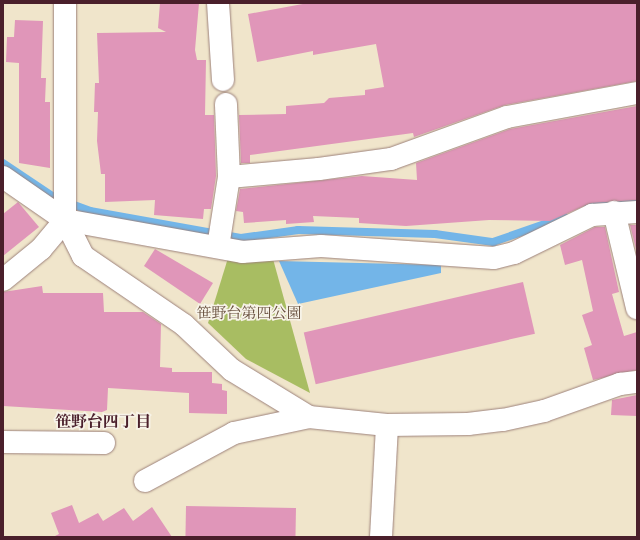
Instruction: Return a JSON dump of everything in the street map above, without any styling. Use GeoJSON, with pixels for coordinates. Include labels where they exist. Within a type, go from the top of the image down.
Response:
{"type":"FeatureCollection","features":[{"type":"Feature","properties":{"kind":"street"},"geometry":{"type":"LineString","coordinates":[[65,3],[65,220],[83,256],[184,325],[232,370],[309,417]]}},
{"type":"Feature","properties":{"kind":"street"},"geometry":{"type":"LineString","coordinates":[[218,3],[223,80]]}},
{"type":"Feature","properties":{"kind":"street"},"geometry":{"type":"LineString","coordinates":[[228,176],[391,159],[507,118],[637,93]]}},
{"type":"Feature","properties":{"kind":"street"},"geometry":{"type":"LineString","coordinates":[[218,247],[228,176],[226,104]]}},
{"type":"Feature","properties":{"kind":"street"},"geometry":{"type":"LineString","coordinates":[[3,177],[65,220],[242,252],[321,246],[494,258],[514,253],[592,215],[614,212],[637,212]]}},
{"type":"Feature","properties":{"kind":"street"},"geometry":{"type":"LineString","coordinates":[[614,212],[637,308]]}},
{"type":"Feature","properties":{"kind":"street"},"geometry":{"type":"LineString","coordinates":[[3,280],[41,249],[65,220]]}},
{"type":"Feature","properties":{"kind":"street"},"geometry":{"type":"LineString","coordinates":[[145,481],[234,433],[309,417],[387,425],[468,424],[503,420],[544,411],[620,384],[637,382]]}},
{"type":"Feature","properties":{"kind":"street"},"geometry":{"type":"LineString","coordinates":[[381,537],[387,425]]}},
{"type":"Feature","properties":{"kind":"street"},"geometry":{"type":"LineString","coordinates":[[3,442],[104,443]]}},
{"type":"Feature","properties":{"kind":"green space","name":"笹野台第四公園"},"geometry":{"type":"Polygon","coordinates":[[[228,258],[273,259],[310,393],[246,359],[208,323],[228,258]]]}},
{"type":"Feature","properties":{"kind":"water"},"geometry":{"type":"Polygon","coordinates":[[[279,261],[441,265],[441,273],[298,304],[279,261]]]}},
{"type":"Feature","properties":{"kind":"building"},"geometry":{"type":"Polygon","coordinates":[[[160,3],[199,3],[195,50],[197,60],[206,60],[205,115],[214,115],[216,176],[211,209],[204,209],[203,219],[154,215],[155,200],[105,202],[105,174],[101,174],[97,141],[98,112],[94,112],[95,83],[99,83],[97,33],[166,32],[158,28],[160,3]]]}},
{"type":"Feature","properties":{"kind":"building"},"geometry":{"type":"Polygon","coordinates":[[[308,3],[637,3],[637,81],[505,105],[414,137],[413,133],[250,155],[250,163],[241,163],[239,115],[286,114],[286,106],[324,103],[329,98],[365,95],[365,90],[384,87],[376,44],[313,55],[313,51],[257,62],[248,14],[308,3]]]}},
{"type":"Feature","properties":{"kind":"building"},"geometry":{"type":"Polygon","coordinates":[[[15,20],[43,21],[41,78],[46,78],[45,102],[50,102],[50,168],[19,163],[19,63],[6,62],[7,37],[14,37],[15,20]]]}},
{"type":"Feature","properties":{"kind":"building"},"geometry":{"type":"Polygon","coordinates":[[[637,106],[637,200],[591,203],[550,221],[489,220],[406,226],[359,223],[359,218],[313,216],[314,222],[286,224],[286,220],[244,223],[243,212],[236,211],[240,189],[362,176],[417,180],[416,163],[510,129],[637,106]]]}},
{"type":"Feature","properties":{"kind":"building"},"geometry":{"type":"Polygon","coordinates":[[[18,202],[39,227],[3,256],[3,214],[18,202]]]}},
{"type":"Feature","properties":{"kind":"building"},"geometry":{"type":"Polygon","coordinates":[[[630,225],[637,225],[637,249],[636,249],[630,225]]]}},
{"type":"Feature","properties":{"kind":"building"},"geometry":{"type":"Polygon","coordinates":[[[595,227],[605,227],[619,292],[612,294],[624,336],[637,332],[637,370],[593,380],[584,348],[592,345],[582,315],[593,311],[582,260],[565,265],[560,245],[595,227]]]}},
{"type":"Feature","properties":{"kind":"building"},"geometry":{"type":"Polygon","coordinates":[[[155,249],[213,283],[200,304],[144,266],[155,249]]]}},
{"type":"Feature","properties":{"kind":"building"},"geometry":{"type":"Polygon","coordinates":[[[523,282],[535,334],[316,384],[304,333],[523,282]]]}},
{"type":"Feature","properties":{"kind":"building"},"geometry":{"type":"Polygon","coordinates":[[[42,286],[43,293],[103,293],[104,312],[143,312],[161,324],[160,367],[172,368],[172,372],[212,372],[212,383],[222,384],[222,390],[227,391],[227,414],[189,413],[189,393],[108,388],[107,410],[102,412],[3,406],[3,292],[42,286]]]}},
{"type":"Feature","properties":{"kind":"building"},"geometry":{"type":"Polygon","coordinates":[[[637,395],[637,416],[611,415],[612,400],[637,395]]]}},
{"type":"Feature","properties":{"kind":"building"},"geometry":{"type":"Polygon","coordinates":[[[72,505],[79,523],[98,513],[103,521],[124,508],[133,521],[152,507],[172,537],[53,537],[59,534],[51,513],[72,505]]]}},
{"type":"Feature","properties":{"kind":"building"},"geometry":{"type":"Polygon","coordinates":[[[186,506],[296,508],[295,537],[185,537],[186,506]]]}},
{"type":"Feature","properties":{"kind":"waterway"},"geometry":{"type":"LineString","coordinates":[[3,163],[55,198],[90,211],[241,238],[298,230],[435,234],[493,242],[565,217]]}},
{"type":"Feature","properties":{"kind":"waterway"},"geometry":{"type":"LineString","coordinates":[[588,206],[637,201]]}},
{"type":"Feature","properties":{"kind":"district","name":"笹野台四丁目"},"geometry":{"type":"Point","coordinates":[103,423]}}]}
